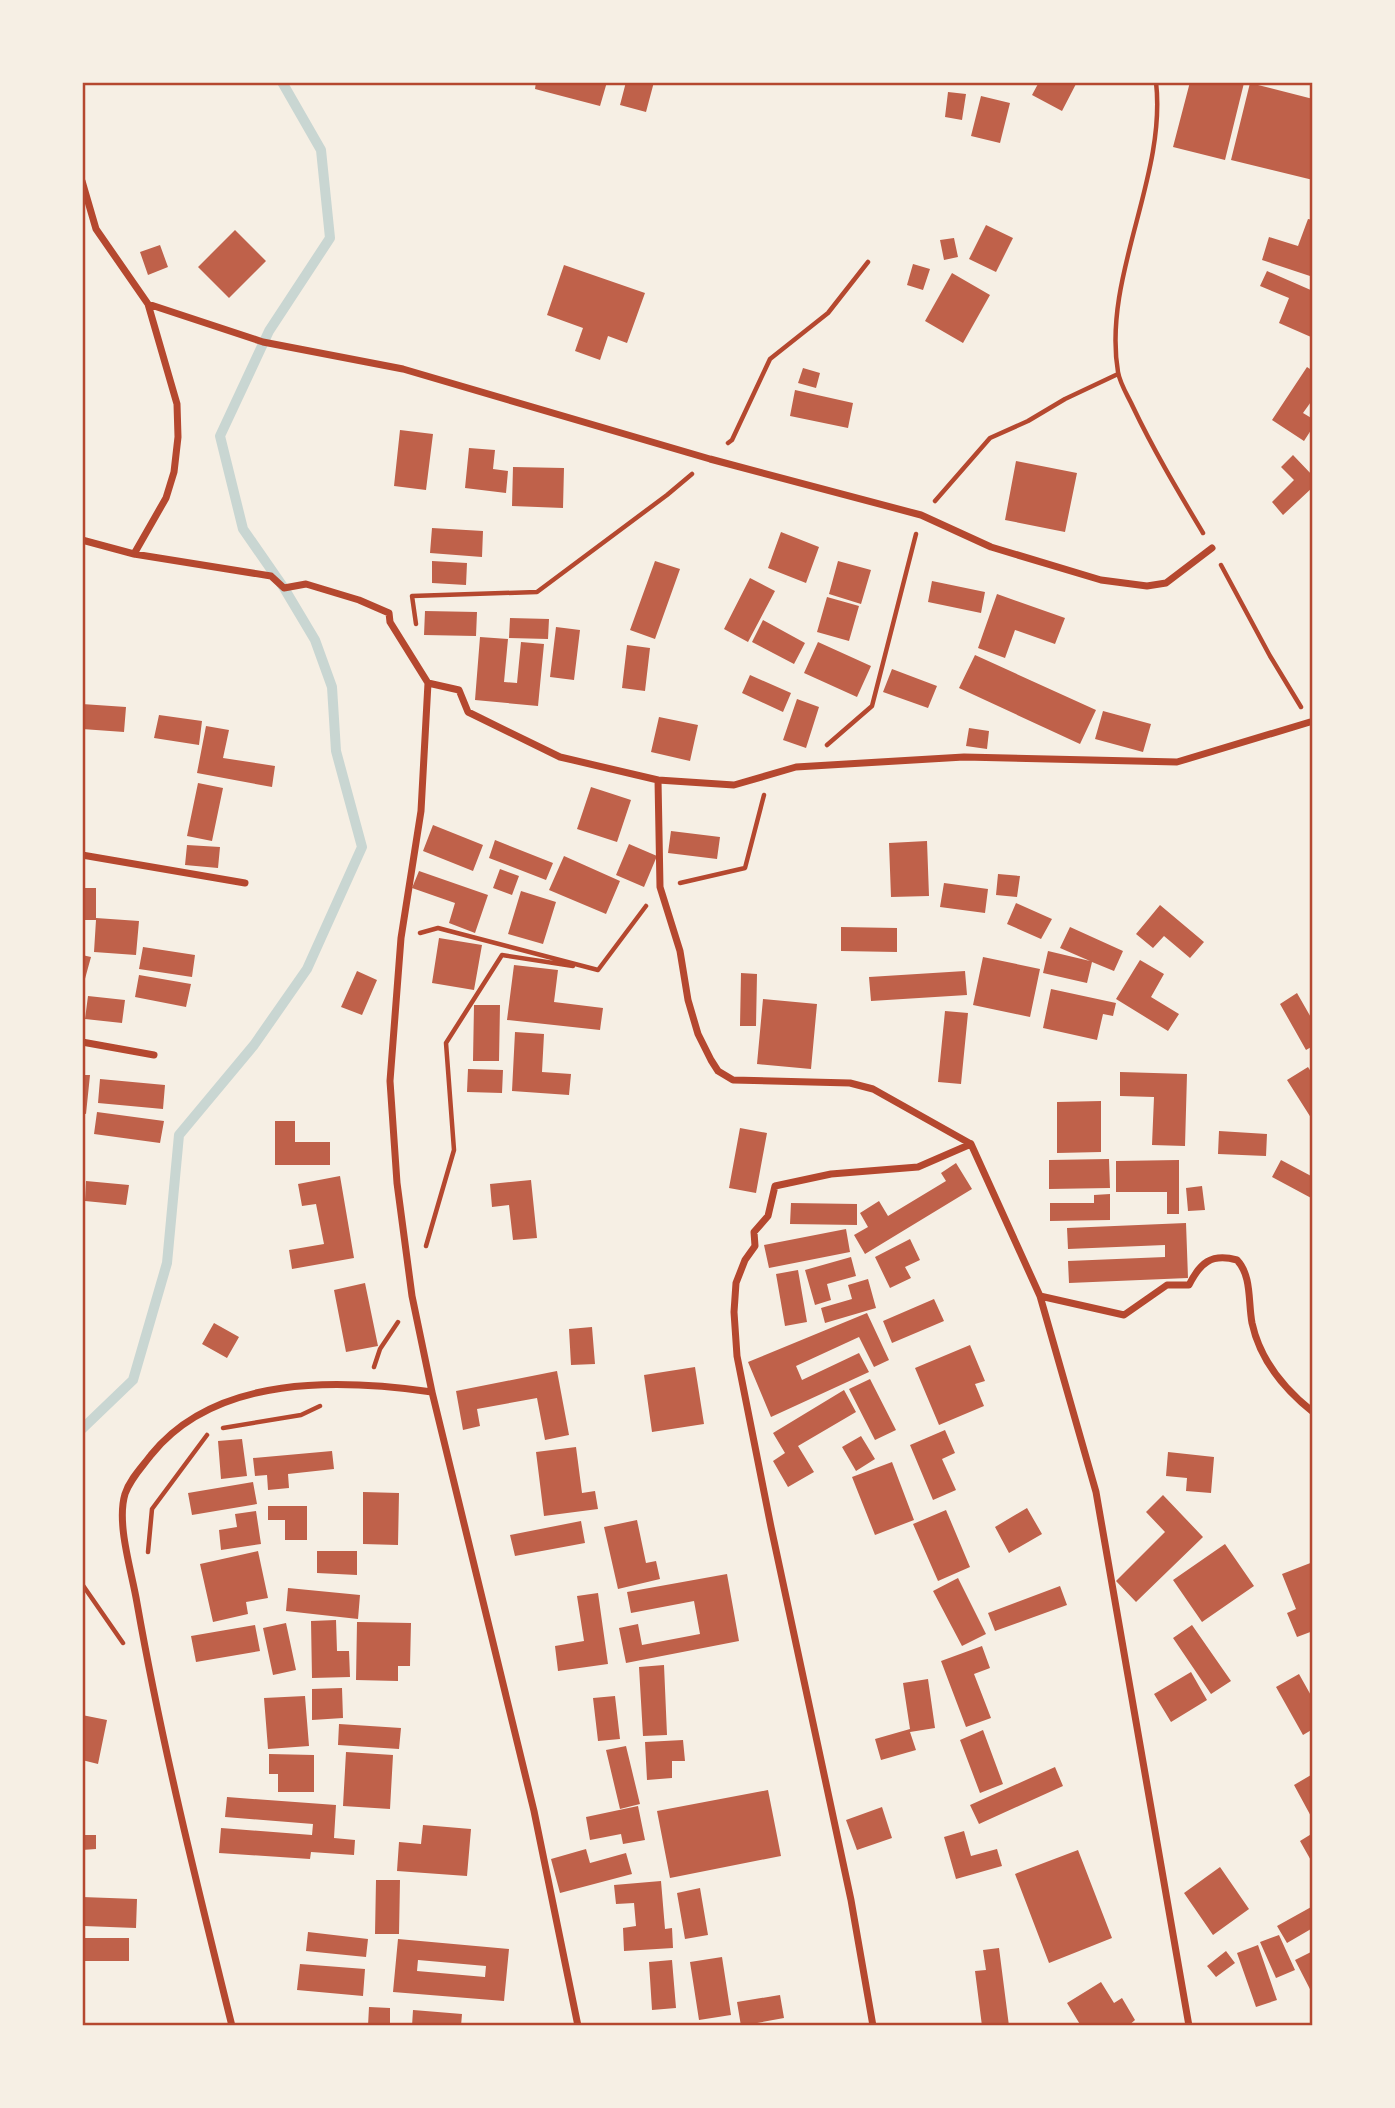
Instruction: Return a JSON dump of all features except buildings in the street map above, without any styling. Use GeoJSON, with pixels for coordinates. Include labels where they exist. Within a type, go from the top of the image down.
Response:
{"type":"FeatureCollection","features":[{"type":"Feature","properties":{"kind":"street"},"geometry":{"type":"LineString","coordinates":[[82,181],[96,229],[149,304],[177,404],[178,437],[174,472],[166,498],[134,554]]}},
{"type":"Feature","properties":{"kind":"street"},"geometry":{"type":"LineString","coordinates":[[149,304],[263,342],[402,369],[710,459],[921,515],[1010,554],[1101,580],[1124,585],[1166,583],[1212,548]]}},
{"type":"Feature","properties":{"kind":"street"},"geometry":{"type":"LineString","coordinates":[[82,540],[134,554],[271,576],[284,588],[306,584],[379,608],[389,613],[390,622],[428,683],[421,811],[401,938],[390,1081],[397,1183],[412,1296],[432,1392],[534,1811],[578,2026]]}},
{"type":"Feature","properties":{"kind":"street"},"geometry":{"type":"LineString","coordinates":[[428,683],[459,691],[468,712],[560,757],[658,780],[734,785],[796,767],[964,757],[1177,762],[1310,722]]}},
{"type":"Feature","properties":{"kind":"street"},"geometry":{"type":"LineString","coordinates":[[658,780],[660,887],[680,951],[688,1000],[698,1034],[718,1071],[733,1080],[850,1083],[873,1088],[971,1144],[1040,1296],[1096,1492],[1189,2026]]}},
{"type":"Feature","properties":{"kind":"street"},"geometry":{"type":"LineString","coordinates":[[82,855],[245,883]]}},
{"type":"Feature","properties":{"kind":"street"},"geometry":{"type":"LineString","coordinates":[[82,1042],[154,1055]]}},
{"type":"Feature","properties":{"kind":"street"},"geometry":{"type":"LineString","coordinates":[[873,2026],[851,1900],[737,1356],[734,1312],[736,1283],[745,1260],[755,1246],[754,1232],[768,1216],[775,1186],[831,1174],[918,1167],[971,1144]]}},
{"type":"Feature","properties":{"kind":"street"},"geometry":{"type":"LineString","coordinates":[[1040,1296],[1124,1315],[1167,1284],[1189,1285],[1199,1266],[1210,1260],[1234,1258],[1246,1274],[1252,1323],[1267,1362],[1294,1396],[1313,1412]]}},
{"type":"Feature","properties":{"kind":"street"},"geometry":{"type":"LineString","coordinates":[[232,2026],[177,1805],[141,1628],[121,1516],[126,1490],[155,1450],[173,1432],[194,1416],[220,1405],[277,1388],[317,1384],[368,1385],[432,1392]]}},
{"type":"Feature","properties":{"kind":"path"},"geometry":{"type":"LineString","coordinates":[[1156,82],[1158,97],[1153,147],[1116,329],[1118,374],[1157,458],[1212,548],[1270,656],[1310,722]]}},
{"type":"Feature","properties":{"kind":"path"},"geometry":{"type":"LineString","coordinates":[[417,634],[412,596],[537,592],[667,495],[732,440],[770,359],[828,313],[868,262]]}},
{"type":"Feature","properties":{"kind":"path"},"geometry":{"type":"LineString","coordinates":[[796,767],[821,751],[872,706],[921,515],[990,438],[1118,374]]}},
{"type":"Feature","properties":{"kind":"path"},"geometry":{"type":"LineString","coordinates":[[598,970],[660,887],[744,867],[766,788]]}},
{"type":"Feature","properties":{"kind":"path"},"geometry":{"type":"LineString","coordinates":[[401,938],[438,928],[598,970]]}},
{"type":"Feature","properties":{"kind":"path"},"geometry":{"type":"LineString","coordinates":[[423,1256],[454,1150],[446,1043],[502,955],[598,970]]}},
{"type":"Feature","properties":{"kind":"path"},"geometry":{"type":"LineString","coordinates":[[368,1385],[380,1349],[412,1296]]}},
{"type":"Feature","properties":{"kind":"path"},"geometry":{"type":"LineString","coordinates":[[148,1562],[152,1509],[211,1430],[301,1415],[323,1405]]}},
{"type":"Feature","properties":{"kind":"path"},"geometry":{"type":"LineString","coordinates":[[82,1584],[125,1646],[141,1628]]}},
{"type":"Feature","properties":{"kind":"waterway"},"geometry":{"type":"LineString","coordinates":[[82,1429],[133,1380],[167,1263],[179,1135],[254,1045],[307,969],[362,847],[336,751],[332,687],[315,640],[284,588],[243,529],[220,436],[269,331],[330,238],[321,150],[282,82]]}}]}
